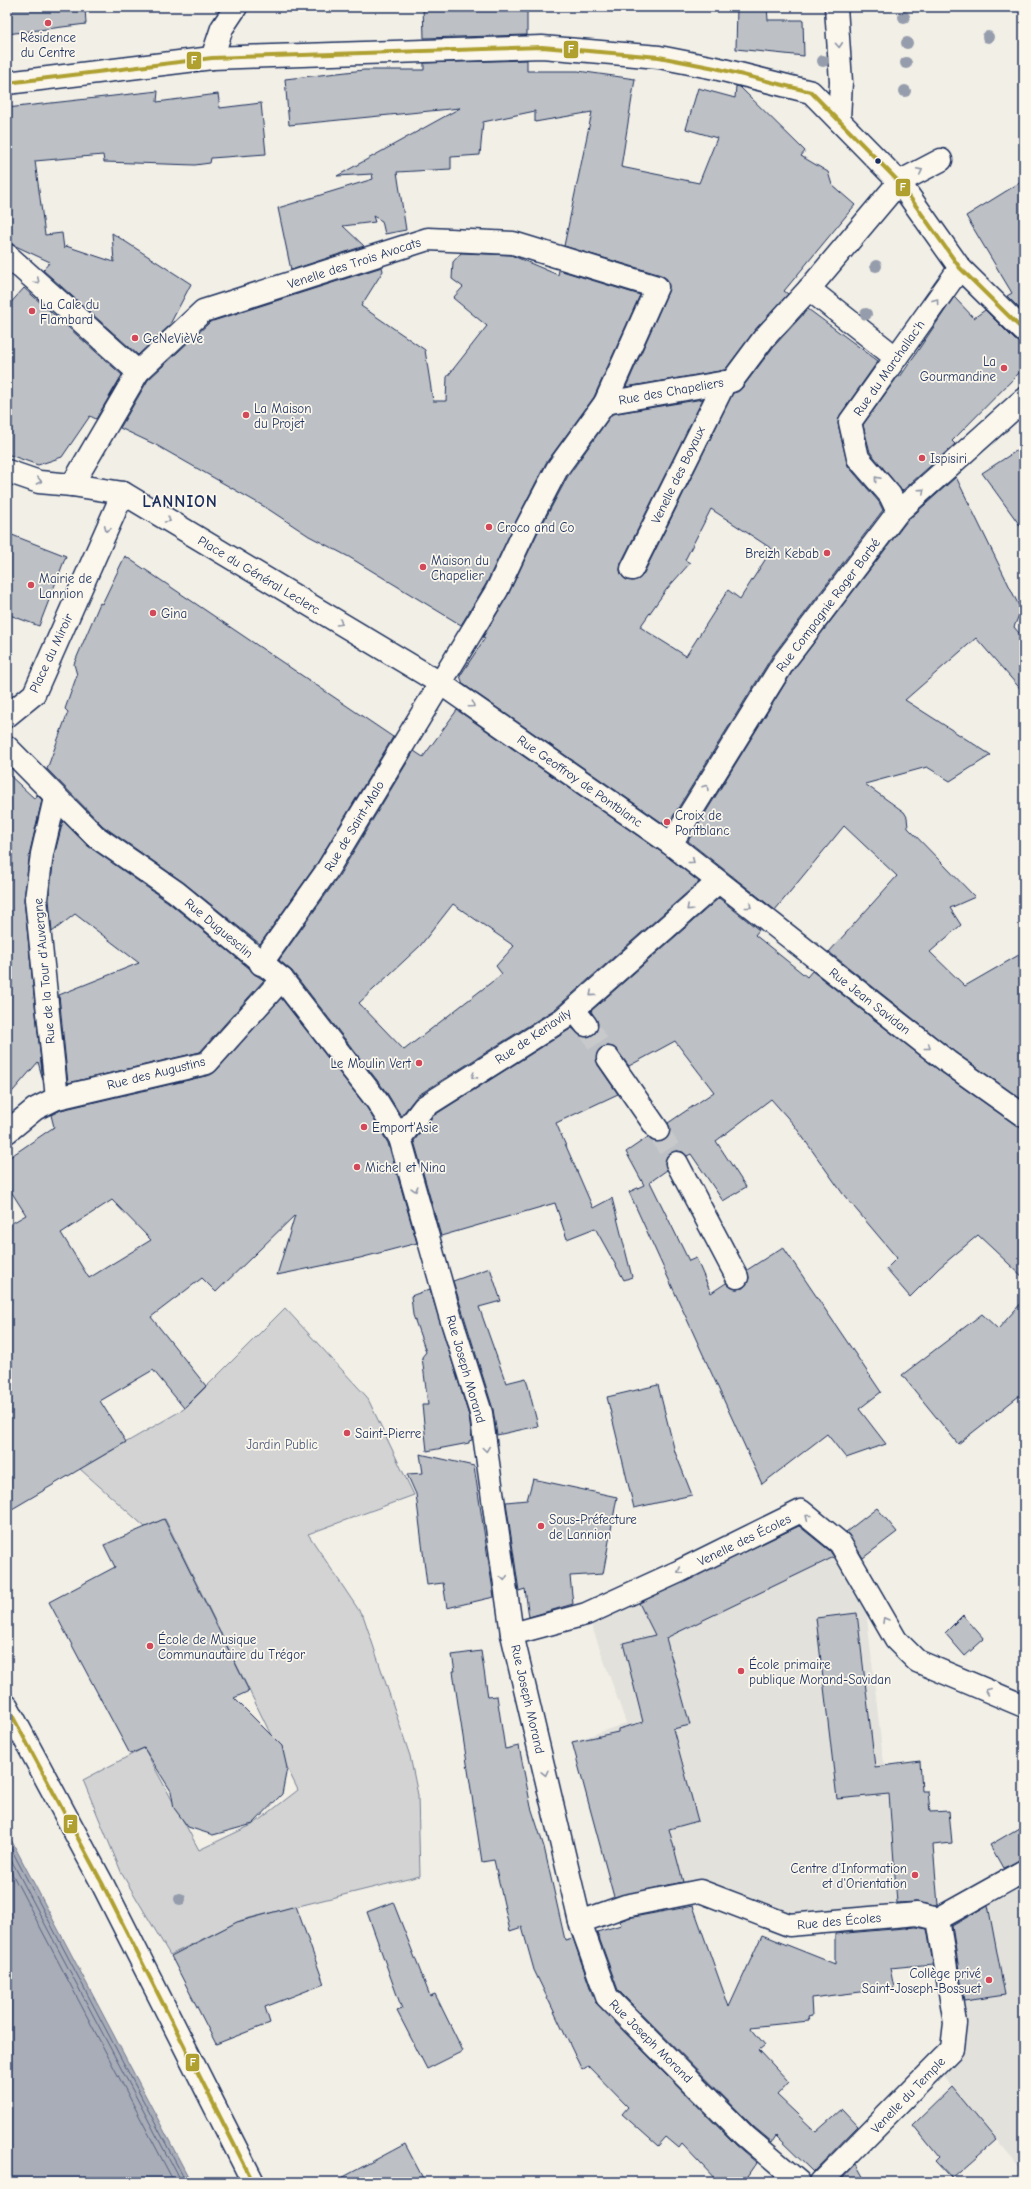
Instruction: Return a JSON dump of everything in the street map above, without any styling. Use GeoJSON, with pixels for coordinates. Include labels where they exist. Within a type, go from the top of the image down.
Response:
{"type":"FeatureCollection","features":[{"type":"Feature","properties":{"kind":"street"},"geometry":{"type":"LineString","coordinates":[[212,58],[222,28],[236,7]]}},
{"type":"Feature","properties":{"kind":"street"},"geometry":{"type":"LineString","coordinates":[[836,7],[841,82],[839,119]]}},
{"type":"Feature","properties":{"kind":"street"},"geometry":{"type":"LineString","coordinates":[[7,83],[212,58],[542,47],[659,57],[763,80],[811,92],[899,182],[960,268],[1024,331]]}},
{"type":"Feature","properties":{"kind":"street"},"geometry":{"type":"LineString","coordinates":[[899,182],[941,160]]}},
{"type":"Feature","properties":{"kind":"street","name":"Rue des Chapeliers"},"geometry":{"type":"LineString","coordinates":[[440,683],[497,590],[526,528],[557,469],[605,402],[732,380],[764,338],[810,289],[899,182]]}},
{"type":"Feature","properties":{"kind":"street","name":"Venelle des Trois Avocats"},"geometry":{"type":"LineString","coordinates":[[72,485],[138,372],[203,311],[428,240],[513,243],[657,287],[605,402]]}},
{"type":"Feature","properties":{"kind":"street"},"geometry":{"type":"LineString","coordinates":[[7,255],[138,372]]}},
{"type":"Feature","properties":{"kind":"street","name":"Rue du Marchallac'h"},"geometry":{"type":"LineString","coordinates":[[898,512],[890,495],[858,458],[850,422],[960,268]]}},
{"type":"Feature","properties":{"kind":"street"},"geometry":{"type":"LineString","coordinates":[[810,289],[896,357]]}},
{"type":"Feature","properties":{"kind":"street","name":"Venelle des Boyaux"},"geometry":{"type":"LineString","coordinates":[[632,569],[725,382]]}},
{"type":"Feature","properties":{"kind":"street","name":"Rue Compagnie Roger Barbé"},"geometry":{"type":"LineString","coordinates":[[671,844],[784,662],[898,512],[1024,399]]}},
{"type":"Feature","properties":{"kind":"street","name":"Place du Général Leclerc"},"geometry":{"type":"LineString","coordinates":[[7,471],[39,482],[72,485],[123,493],[440,683]]}},
{"type":"Feature","properties":{"kind":"street","name":"Place du Miroir"},"geometry":{"type":"LineString","coordinates":[[7,716],[34,694],[123,493]]}},
{"type":"Feature","properties":{"kind":"street","name":"Rue Geoffroy de Pontblanc"},"geometry":{"type":"LineString","coordinates":[[440,683],[671,844],[718,882]]}},
{"type":"Feature","properties":{"kind":"street","name":"Rue de Saint-Malo"},"geometry":{"type":"LineString","coordinates":[[261,964],[326,872],[440,683]]}},
{"type":"Feature","properties":{"kind":"street","name":"Rue Duguesclin"},"geometry":{"type":"LineString","coordinates":[[7,747],[55,798],[95,836],[176,892],[261,964],[282,979],[377,1101],[400,1138]]}},
{"type":"Feature","properties":{"kind":"street","name":"Rue de la Tour d'Auvergne"},"geometry":{"type":"LineString","coordinates":[[55,798],[42,854],[36,899],[57,1098]]}},
{"type":"Feature","properties":{"kind":"street","name":"Rue de Keriavily"},"geometry":{"type":"LineString","coordinates":[[400,1138],[424,1107],[564,1019],[580,1017],[718,882]]}},
{"type":"Feature","properties":{"kind":"street","name":"Rue Jean Savidan"},"geometry":{"type":"LineString","coordinates":[[718,882],[948,1062],[1024,1116]]}},
{"type":"Feature","properties":{"kind":"street","name":"Rue des Augustins"},"geometry":{"type":"LineString","coordinates":[[7,1132],[35,1109],[57,1098],[207,1063],[282,979]]}},
{"type":"Feature","properties":{"kind":"street"},"geometry":{"type":"LineString","coordinates":[[608,1058],[658,1130]]}},
{"type":"Feature","properties":{"kind":"street","name":"Rue Joseph Morand"},"geometry":{"type":"LineString","coordinates":[[400,1138],[450,1315],[481,1413],[512,1634],[580,1922],[607,1997],[745,2136],[799,2182]]}},
{"type":"Feature","properties":{"kind":"street"},"geometry":{"type":"LineString","coordinates":[[677,1163],[737,1277]]}},
{"type":"Feature","properties":{"kind":"street","name":"Venelle des Écoles"},"geometry":{"type":"LineString","coordinates":[[512,1634],[586,1614],[801,1512],[840,1544],[896,1640],[917,1661],[1024,1706]]}},
{"type":"Feature","properties":{"kind":"street"},"geometry":{"type":"LineString","coordinates":[[7,1706],[105,1890],[253,2182]]}},
{"type":"Feature","properties":{"kind":"street"},"geometry":{"type":"LineString","coordinates":[[938,1919],[1024,1871]]}},
{"type":"Feature","properties":{"kind":"street","name":"Rue des Écoles"},"geometry":{"type":"LineString","coordinates":[[580,1922],[625,1906],[700,1890],[789,1925],[917,1914],[938,1919]]}},
{"type":"Feature","properties":{"kind":"street","name":"Venelle du Temple"},"geometry":{"type":"LineString","coordinates":[[821,2182],[952,2049],[955,2023],[938,1919]]}},
{"type":"Feature","properties":{"kind":"shaded area","name":"École primaire publique Morand-Savidan"},"geometry":{"type":"Polygon","coordinates":[[[801,1518],[835,1545],[865,1600],[883,1759],[886,1765],[897,1906],[790,1919],[700,1884],[615,1902],[572,1742],[626,1723],[589,1618],[801,1518]]]}},
{"type":"Feature","properties":{"kind":"shaded area","name":"Collège privé Saint-Joseph-Bossuet"},"geometry":{"type":"Polygon","coordinates":[[[1024,1883],[1024,2173],[940,2073],[956,2054],[946,1928],[1024,1883]]]}},
{"type":"Feature","properties":{"kind":"green space","name":"Jardin Public"},"geometry":{"type":"Polygon","coordinates":[[[285,1308],[367,1397],[414,1495],[308,1534],[364,1618],[410,1756],[418,1795],[420,1876],[242,1920],[170,1955],[122,1874],[83,1780],[144,1748],[199,1850],[254,1824],[298,1790],[165,1519],[145,1527],[80,1469],[184,1409],[285,1308]]]}},
{"type":"Feature","properties":{"kind":"water"},"geometry":{"type":"Polygon","coordinates":[[[7,1832],[191,2182],[7,2182],[7,1832]]]}},
{"type":"Feature","properties":{"kind":"building","name":"Résidence du Centre"},"geometry":{"type":"Polygon","coordinates":[[[7,7],[85,7],[86,24],[7,34],[7,7]]]}},
{"type":"Feature","properties":{"kind":"building"},"geometry":{"type":"Polygon","coordinates":[[[423,7],[527,7],[527,35],[424,38],[423,7]]]}},
{"type":"Feature","properties":{"kind":"building"},"geometry":{"type":"Polygon","coordinates":[[[737,7],[767,7],[768,20],[803,20],[804,56],[736,49],[737,7]]]}},
{"type":"Feature","properties":{"kind":"building"},"geometry":{"type":"Polygon","coordinates":[[[527,60],[527,71],[578,71],[635,79],[621,167],[699,183],[717,138],[686,129],[698,88],[735,98],[736,86],[740,87],[805,151],[801,156],[828,172],[832,185],[855,205],[784,291],[788,294],[755,330],[725,370],[626,387],[668,292],[669,286],[667,279],[661,275],[564,246],[592,112],[535,122],[535,111],[483,122],[480,155],[451,157],[451,169],[397,172],[406,230],[385,234],[382,221],[373,216],[375,222],[343,226],[364,246],[291,270],[278,208],[373,179],[372,174],[337,176],[460,108],[289,125],[285,79],[364,70],[424,70],[424,63],[527,60]]]}},
{"type":"Feature","properties":{"kind":"building"},"geometry":{"type":"Polygon","coordinates":[[[158,91],[157,102],[218,94],[220,108],[261,103],[266,154],[211,158],[210,163],[195,165],[104,162],[103,155],[35,161],[45,235],[62,233],[64,249],[66,246],[114,262],[112,233],[191,284],[169,326],[138,355],[43,270],[50,262],[7,242],[7,108],[158,91]]]}},
{"type":"Feature","properties":{"kind":"building"},"geometry":{"type":"Polygon","coordinates":[[[1024,180],[1024,313],[1007,296],[1012,293],[966,216],[1024,180]]]}},
{"type":"Feature","properties":{"kind":"building"},"geometry":{"type":"Polygon","coordinates":[[[461,253],[511,255],[558,275],[559,270],[640,295],[594,397],[546,463],[486,584],[461,625],[349,557],[309,536],[265,507],[156,445],[120,428],[148,380],[210,322],[382,267],[383,271],[361,306],[425,350],[433,401],[446,401],[447,377],[487,326],[453,298],[463,287],[452,279],[453,262],[461,253]]]}},
{"type":"Feature","properties":{"kind":"building"},"geometry":{"type":"Polygon","coordinates":[[[24,288],[122,375],[96,419],[90,416],[62,457],[38,465],[7,454],[7,307],[24,288]]]}},
{"type":"Feature","properties":{"kind":"building"},"geometry":{"type":"Polygon","coordinates":[[[954,297],[974,318],[985,310],[1015,340],[1024,343],[1024,368],[952,441],[955,444],[902,491],[870,452],[863,425],[898,376],[900,377],[954,297]]]}},
{"type":"Feature","properties":{"kind":"building"},"geometry":{"type":"Polygon","coordinates":[[[808,309],[878,361],[840,415],[838,424],[848,466],[879,502],[883,510],[773,655],[667,826],[463,684],[460,676],[485,638],[483,637],[508,595],[537,534],[568,476],[612,414],[703,399],[621,563],[620,570],[622,576],[627,580],[633,581],[639,579],[643,575],[733,393],[742,388],[774,346],[808,309]],[[711,509],[685,560],[690,563],[666,590],[640,627],[686,656],[728,590],[740,599],[772,549],[711,509]]]}},
{"type":"Feature","properties":{"kind":"building"},"geometry":{"type":"Polygon","coordinates":[[[1024,446],[1024,531],[982,473],[1024,446]]]}},
{"type":"Feature","properties":{"kind":"building"},"geometry":{"type":"Polygon","coordinates":[[[956,477],[1021,610],[1014,627],[1024,639],[1024,693],[976,638],[905,700],[991,755],[950,781],[927,767],[865,784],[904,812],[907,817],[908,828],[975,897],[950,908],[961,925],[930,952],[965,986],[1024,952],[1024,1101],[955,1052],[829,952],[897,876],[844,826],[775,910],[688,841],[794,669],[907,521],[956,477]]]}},
{"type":"Feature","properties":{"kind":"building","name":"Mairie de Lannion"},"geometry":{"type":"Polygon","coordinates":[[[7,533],[66,556],[39,626],[7,614],[7,533]]]}},
{"type":"Feature","properties":{"kind":"building"},"geometry":{"type":"Polygon","coordinates":[[[125,556],[393,737],[316,865],[260,944],[183,882],[103,826],[47,769],[68,712],[65,709],[77,675],[74,664],[100,603],[102,604],[125,556]]]}},
{"type":"Feature","properties":{"kind":"building"},"geometry":{"type":"Polygon","coordinates":[[[457,710],[664,854],[699,882],[555,1009],[417,1096],[401,1116],[387,1093],[292,971],[279,960],[337,879],[414,751],[423,757],[457,710]],[[453,904],[420,946],[359,1003],[404,1050],[502,974],[496,966],[514,946],[453,904]]]}},
{"type":"Feature","properties":{"kind":"building"},"geometry":{"type":"Polygon","coordinates":[[[7,773],[35,799],[37,795],[42,800],[30,851],[24,900],[43,1080],[38,1062],[7,1098],[7,773]]]}},
{"type":"Feature","properties":{"kind":"building"},"geometry":{"type":"Polygon","coordinates":[[[63,821],[88,846],[168,902],[249,968],[254,974],[264,980],[200,1052],[68,1083],[59,995],[139,963],[75,914],[52,932],[49,899],[54,856],[63,821]]]}},
{"type":"Feature","properties":{"kind":"building"},"geometry":{"type":"Polygon","coordinates":[[[719,898],[759,930],[755,935],[807,977],[812,971],[941,1072],[1017,1126],[1024,1128],[1024,1278],[978,1235],[939,1268],[910,1297],[886,1269],[897,1258],[843,1194],[794,1125],[771,1099],[716,1141],[746,1187],[723,1201],[691,1154],[687,1156],[683,1152],[677,1151],[667,1156],[665,1163],[667,1170],[650,1182],[689,1261],[696,1258],[711,1293],[726,1283],[736,1289],[743,1288],[749,1278],[747,1270],[783,1247],[881,1392],[859,1409],[886,1444],[846,1458],[827,1434],[762,1484],[629,1192],[644,1185],[626,1152],[648,1137],[653,1141],[665,1140],[669,1135],[668,1123],[714,1092],[675,1041],[629,1066],[614,1047],[607,1046],[601,1048],[597,1053],[598,1065],[618,1094],[556,1123],[593,1208],[612,1198],[632,1277],[624,1280],[595,1228],[567,1239],[555,1203],[441,1236],[414,1141],[433,1116],[572,1028],[582,1037],[588,1037],[594,1034],[598,1024],[591,1011],[719,898]]]}},
{"type":"Feature","properties":{"kind":"building"},"geometry":{"type":"Polygon","coordinates":[[[281,998],[367,1108],[388,1143],[417,1243],[360,1258],[277,1275],[295,1215],[216,1292],[202,1278],[151,1317],[206,1386],[184,1408],[153,1370],[100,1401],[126,1442],[7,1512],[7,1226],[26,1215],[7,1185],[7,1159],[54,1127],[51,1115],[61,1110],[210,1075],[216,1071],[281,998]],[[112,1200],[61,1233],[89,1278],[151,1240],[112,1200]]]}},
{"type":"Feature","properties":{"kind":"building"},"geometry":{"type":"Polygon","coordinates":[[[490,1268],[501,1301],[479,1307],[506,1383],[526,1378],[538,1426],[497,1435],[493,1409],[453,1281],[490,1268]]]}},
{"type":"Feature","properties":{"kind":"building"},"geometry":{"type":"Polygon","coordinates":[[[430,1289],[469,1416],[472,1440],[469,1441],[469,1443],[427,1451],[422,1405],[428,1405],[422,1357],[426,1352],[413,1315],[411,1296],[430,1289]]]}},
{"type":"Feature","properties":{"kind":"building"},"geometry":{"type":"Polygon","coordinates":[[[1024,1300],[1024,1392],[958,1444],[902,1375],[982,1314],[998,1329],[1024,1300]]]}},
{"type":"Feature","properties":{"kind":"building"},"geometry":{"type":"Polygon","coordinates":[[[658,1385],[675,1452],[692,1495],[634,1508],[607,1397],[658,1385]]]}},
{"type":"Feature","properties":{"kind":"building"},"geometry":{"type":"Polygon","coordinates":[[[420,1454],[474,1466],[494,1597],[447,1608],[443,1583],[427,1585],[416,1494],[407,1474],[423,1473],[420,1454]]]}},
{"type":"Feature","properties":{"kind":"building"},"geometry":{"type":"Polygon","coordinates":[[[533,1479],[617,1497],[603,1574],[570,1576],[573,1604],[529,1617],[525,1589],[519,1591],[506,1502],[527,1500],[533,1479]]]}},
{"type":"Feature","properties":{"kind":"building"},"geometry":{"type":"Polygon","coordinates":[[[877,1508],[897,1532],[863,1558],[846,1532],[877,1508]]]}},
{"type":"Feature","properties":{"kind":"building","name":"École de Musique Communautaire du Trégor"},"geometry":{"type":"Polygon","coordinates":[[[164,1519],[249,1691],[234,1698],[282,1746],[287,1768],[282,1794],[253,1824],[213,1835],[188,1827],[174,1808],[171,1791],[144,1748],[130,1754],[49,1602],[115,1567],[104,1545],[164,1519]]]}},
{"type":"Feature","properties":{"kind":"building"},"geometry":{"type":"Polygon","coordinates":[[[799,1526],[830,1551],[834,1557],[666,1638],[690,1725],[673,1729],[698,1821],[669,1829],[683,1882],[614,1897],[572,1742],[618,1732],[618,1729],[643,1722],[623,1643],[655,1635],[639,1603],[799,1526]]]}},
{"type":"Feature","properties":{"kind":"building"},"geometry":{"type":"Polygon","coordinates":[[[857,1613],[875,1767],[920,1761],[922,1791],[928,1791],[930,1812],[949,1811],[952,1843],[933,1845],[938,1905],[936,1906],[916,1902],[897,1903],[889,1794],[837,1799],[816,1618],[857,1613]]]}},
{"type":"Feature","properties":{"kind":"building"},"geometry":{"type":"Polygon","coordinates":[[[963,1615],[984,1639],[965,1656],[945,1633],[963,1615]]]}},
{"type":"Feature","properties":{"kind":"building"},"geometry":{"type":"Polygon","coordinates":[[[481,1651],[488,1697],[497,1696],[505,1749],[519,1746],[531,1807],[544,1847],[565,1940],[573,1938],[595,2002],[736,2145],[757,2163],[744,2182],[718,2182],[682,2144],[679,2148],[666,2137],[658,2146],[622,2114],[628,2107],[588,2066],[582,2070],[534,1970],[522,1927],[510,1931],[494,1860],[482,1862],[453,1671],[455,1671],[452,1655],[481,1651]]]}},
{"type":"Feature","properties":{"kind":"building"},"geometry":{"type":"Polygon","coordinates":[[[1024,1825],[1024,1859],[1003,1868],[990,1845],[1024,1825]]]}},
{"type":"Feature","properties":{"kind":"building"},"geometry":{"type":"Polygon","coordinates":[[[393,1902],[430,1996],[435,1994],[463,2051],[427,2069],[397,2011],[402,2009],[367,1912],[393,1902]]]}},
{"type":"Feature","properties":{"kind":"building"},"geometry":{"type":"Polygon","coordinates":[[[988,1905],[1005,1995],[964,2001],[952,1926],[988,1905]]]}},
{"type":"Feature","properties":{"kind":"building"},"geometry":{"type":"Polygon","coordinates":[[[296,1906],[324,1984],[265,2007],[270,2023],[216,2044],[171,1956],[237,1922],[296,1906]]]}},
{"type":"Feature","properties":{"kind":"building"},"geometry":{"type":"Polygon","coordinates":[[[693,1906],[729,2007],[762,1935],[835,1964],[835,1934],[916,1927],[927,1929],[933,1964],[890,1968],[894,1988],[811,1998],[812,2016],[808,2017],[809,2021],[750,2027],[765,2045],[759,2050],[789,2082],[777,2095],[816,2132],[842,2109],[858,2126],[813,2172],[776,2136],[772,2142],[754,2127],[618,1990],[597,1932],[621,1925],[620,1921],[628,1918],[693,1906]]]}},
{"type":"Feature","properties":{"kind":"building"},"geometry":{"type":"Polygon","coordinates":[[[952,2087],[996,2140],[952,2179],[935,2161],[939,2157],[913,2125],[952,2087]]]}},
{"type":"Feature","properties":{"kind":"building"},"geometry":{"type":"Polygon","coordinates":[[[405,2144],[425,2182],[334,2182],[405,2144]]]}},
{"type":"Feature","properties":{"kind":"building"},"geometry":{"type":"Polygon","coordinates":[[[856,2164],[866,2182],[839,2182],[856,2164]]]}},
{"type":"Feature","properties":{"kind":"tunnel"},"geometry":{"type":"LineString","coordinates":[[586,1025],[608,1058]]}},
{"type":"Feature","properties":{"kind":"tunnel"},"geometry":{"type":"LineString","coordinates":[[658,1130],[677,1163]]}},
{"type":"Feature","properties":{"kind":"transit line","name":"F"},"geometry":{"type":"LineString","coordinates":[[7,83],[212,58],[542,47],[659,57],[715,68],[811,92],[899,182],[960,268],[1024,331]]}},
{"type":"Feature","properties":{"kind":"transit line","name":"F"},"geometry":{"type":"LineString","coordinates":[[7,1706],[102,1883],[253,2182]]}},
{"type":"Feature","properties":{"kind":"place","name":"Résidence du Centre"},"geometry":{"type":"Point","coordinates":[48,23]}},
{"type":"Feature","properties":{"kind":"place","name":"La Cale du Flambard"},"geometry":{"type":"Point","coordinates":[32,311]}},
{"type":"Feature","properties":{"kind":"place","name":"GeNeVièVe"},"geometry":{"type":"Point","coordinates":[135,338]}},
{"type":"Feature","properties":{"kind":"place","name":"La Gourmandine"},"geometry":{"type":"Point","coordinates":[1004,368]}},
{"type":"Feature","properties":{"kind":"place","name":"La Maison du Projet"},"geometry":{"type":"Point","coordinates":[246,415]}},
{"type":"Feature","properties":{"kind":"place","name":"Ispisiri"},"geometry":{"type":"Point","coordinates":[922,458]}},
{"type":"Feature","properties":{"kind":"place","name":"Croco and Co"},"geometry":{"type":"Point","coordinates":[489,527]}},
{"type":"Feature","properties":{"kind":"place","name":"Breizh Kebab"},"geometry":{"type":"Point","coordinates":[827,553]}},
{"type":"Feature","properties":{"kind":"place","name":"Maison du Chapelier"},"geometry":{"type":"Point","coordinates":[423,567]}},
{"type":"Feature","properties":{"kind":"place","name":"Mairie de Lannion"},"geometry":{"type":"Point","coordinates":[31,585]}},
{"type":"Feature","properties":{"kind":"place","name":"Gina"},"geometry":{"type":"Point","coordinates":[153,613]}},
{"type":"Feature","properties":{"kind":"place","name":"Croix de Pontblanc"},"geometry":{"type":"Point","coordinates":[667,822]}},
{"type":"Feature","properties":{"kind":"place","name":"Le Moulin Vert"},"geometry":{"type":"Point","coordinates":[419,1063]}},
{"type":"Feature","properties":{"kind":"place","name":"Emport'Asie"},"geometry":{"type":"Point","coordinates":[364,1127]}},
{"type":"Feature","properties":{"kind":"place","name":"Michel et Nina"},"geometry":{"type":"Point","coordinates":[357,1167]}},
{"type":"Feature","properties":{"kind":"place","name":"Saint-Pierre"},"geometry":{"type":"Point","coordinates":[347,1433]}},
{"type":"Feature","properties":{"kind":"place","name":"Sous-Préfecture de Lannion"},"geometry":{"type":"Point","coordinates":[541,1526]}},
{"type":"Feature","properties":{"kind":"place","name":"École de Musique Communautaire du Trégor"},"geometry":{"type":"Point","coordinates":[150,1646]}},
{"type":"Feature","properties":{"kind":"place","name":"École primaire publique Morand-Savidan"},"geometry":{"type":"Point","coordinates":[741,1671]}},
{"type":"Feature","properties":{"kind":"place","name":"Centre d'Information et d'Orientation"},"geometry":{"type":"Point","coordinates":[915,1875]}},
{"type":"Feature","properties":{"kind":"place","name":"Collège privé Saint-Joseph-Bossuet"},"geometry":{"type":"Point","coordinates":[989,1980]}},
{"type":"Feature","properties":{"kind":"district","name":"LANNION"},"geometry":{"type":"Point","coordinates":[180,501]}}]}
